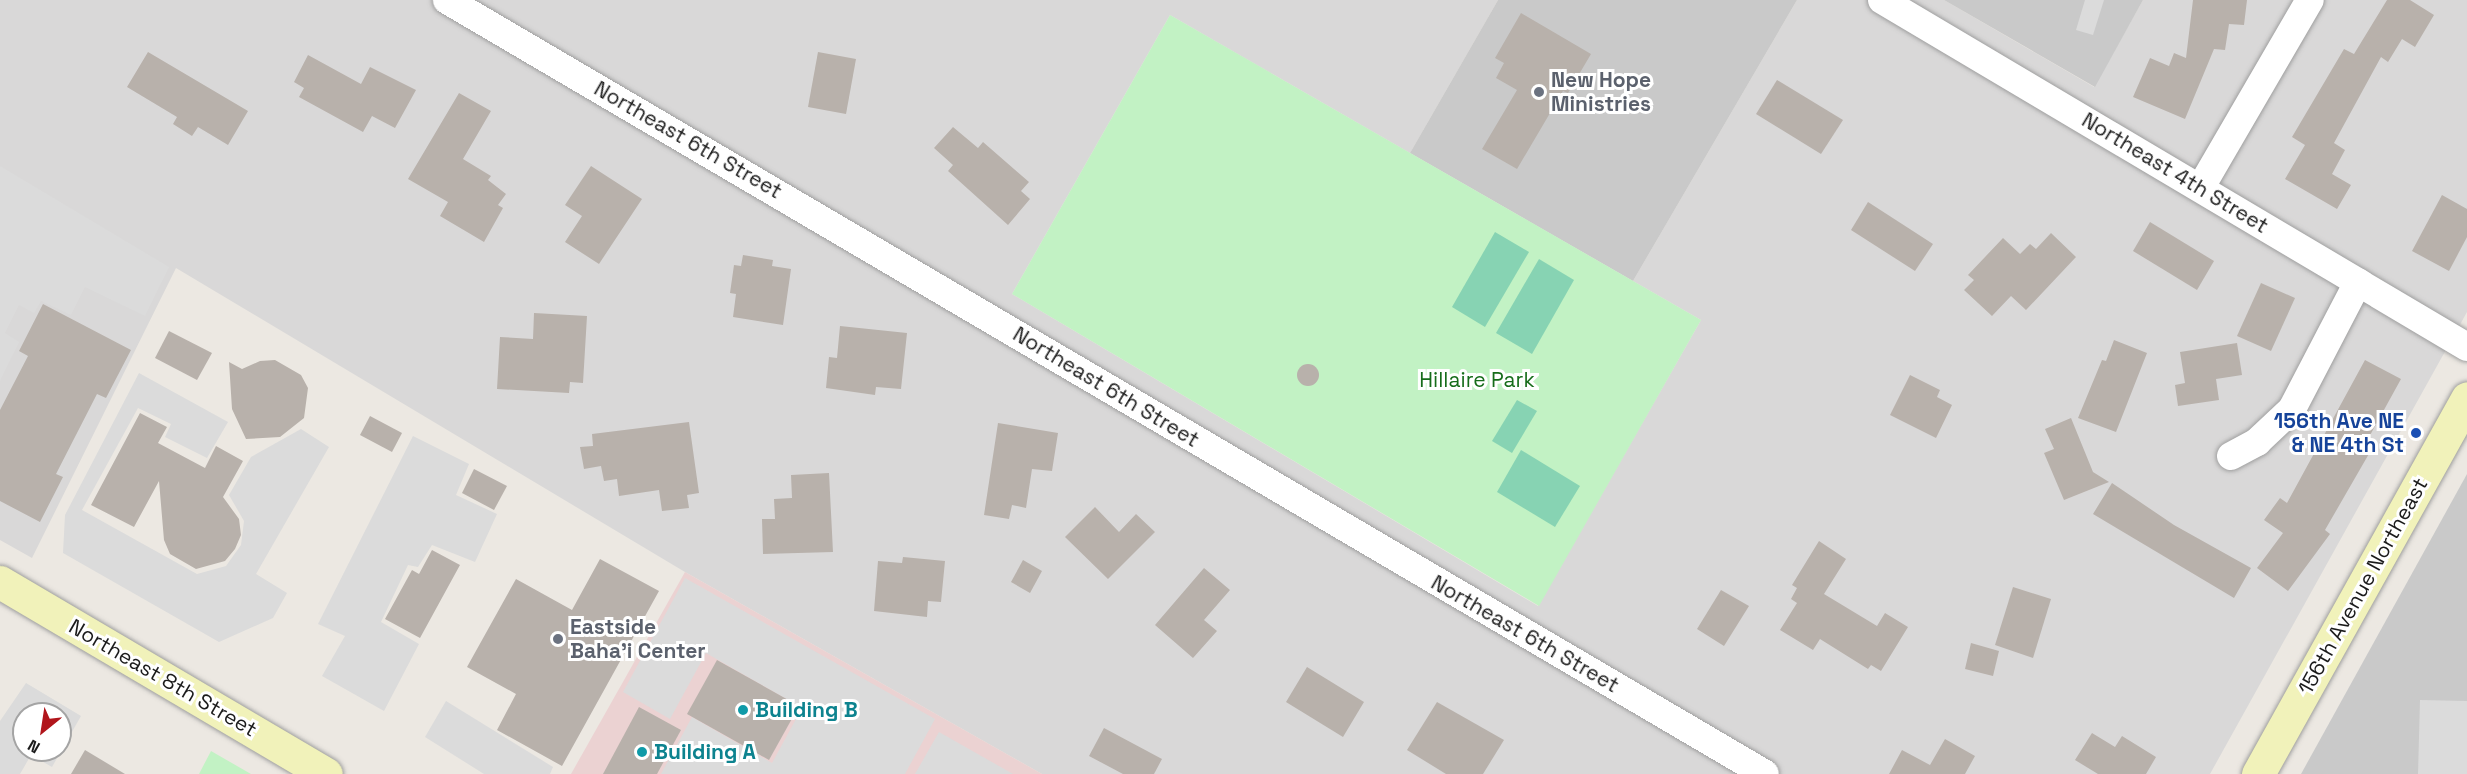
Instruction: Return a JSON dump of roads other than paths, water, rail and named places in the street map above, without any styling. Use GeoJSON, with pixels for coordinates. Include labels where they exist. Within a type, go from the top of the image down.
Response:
{"type":"FeatureCollection","features":[{"type":"Feature","properties":{"kind":"street","name":"Northeast 6th Street"},"geometry":{"type":"LineString","coordinates":[[447,0],[1765,774]]}},
{"type":"Feature","properties":{"kind":"street","name":"Northeast 4th Street"},"geometry":{"type":"LineString","coordinates":[[1882,0],[2467,347]]}},
{"type":"Feature","properties":{"kind":"street"},"geometry":{"type":"LineString","coordinates":[[2201,188],[2310,0]]}},
{"type":"Feature","properties":{"kind":"street"},"geometry":{"type":"LineString","coordinates":[[2231,456],[2257,442],[2292,409],[2358,282]]}},
{"type":"Feature","properties":{"kind":"street","name":"156th Avenue Northeast"},"geometry":{"type":"LineString","coordinates":[[2258,774],[2467,398]]}},
{"type":"Feature","properties":{"kind":"street","name":"Northeast 8th Street"},"geometry":{"type":"LineString","coordinates":[[0,582],[326,774]]}},
{"type":"Feature","properties":{"kind":"place","name":"New Hope Ministries"},"geometry":{"type":"Point","coordinates":[1539,92]}},
{"type":"Feature","properties":{"kind":"place","name":"156th Ave NE & NE 4th St"},"geometry":{"type":"Point","coordinates":[2416,433]}},
{"type":"Feature","properties":{"kind":"place","name":"Eastside Baha'i Center"},"geometry":{"type":"Point","coordinates":[558,639]}},
{"type":"Feature","properties":{"kind":"place","name":"Building B"},"geometry":{"type":"Point","coordinates":[743,710]}},
{"type":"Feature","properties":{"kind":"place","name":"Building A"},"geometry":{"type":"Point","coordinates":[642,752]}},
{"type":"Feature","properties":{"kind":"park label","name":"Hillaire Park"},"geometry":{"type":"Point","coordinates":[1477,380]}}]}
